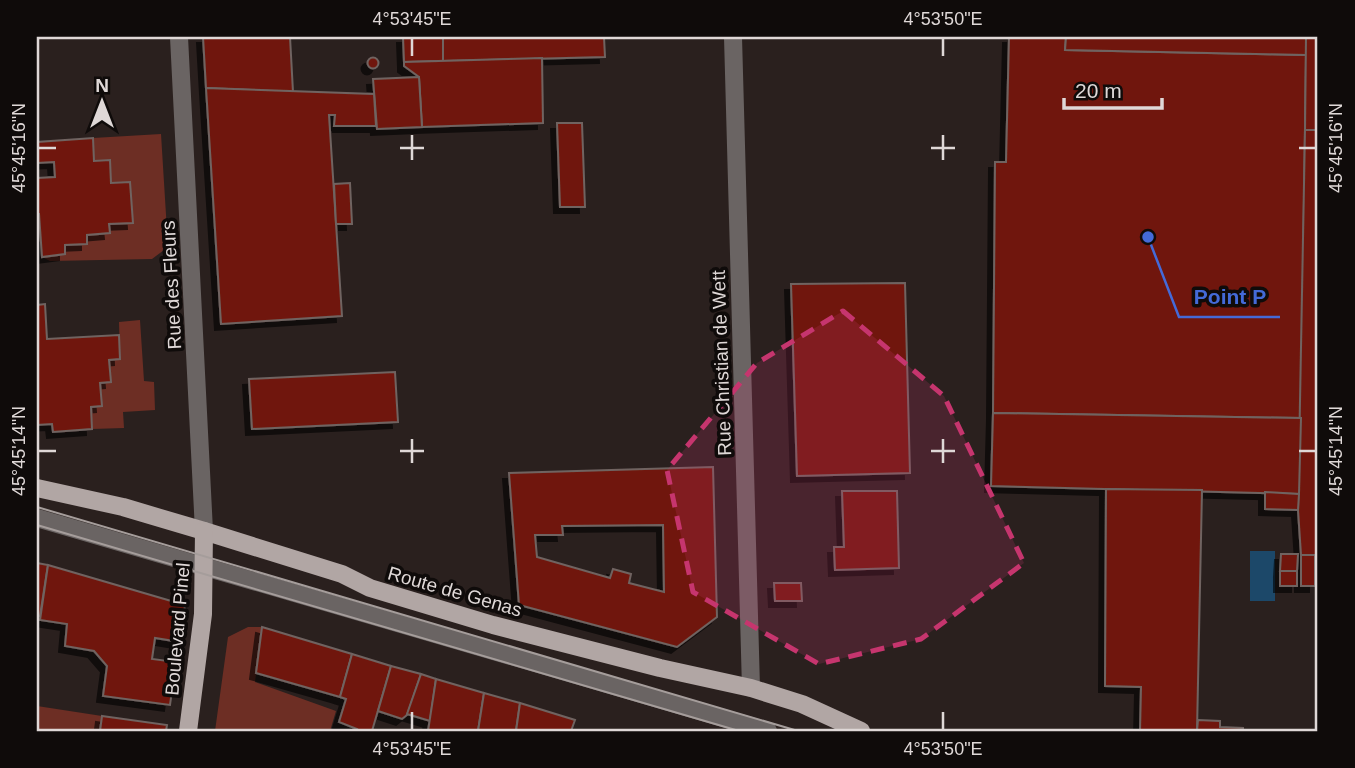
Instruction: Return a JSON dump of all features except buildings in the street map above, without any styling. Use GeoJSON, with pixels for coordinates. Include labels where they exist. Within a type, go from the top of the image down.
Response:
{"type":"FeatureCollection","features":[{"type":"Feature","properties":{"kind":"main road","name":"Route de Genas"},"geometry":{"type":"LineString","coordinates":[[37,488],[122,507],[204,531],[493,625],[660,668],[751,688],[802,704],[861,731]]}},
{"type":"Feature","properties":{"kind":"main road","name":"Boulevard Pinel"},"geometry":{"type":"LineString","coordinates":[[188,731],[203,614],[204,531]]}},
{"type":"Feature","properties":{"kind":"street","name":"Rue des Fleurs"},"geometry":{"type":"LineString","coordinates":[[179,37],[204,531]]}},
{"type":"Feature","properties":{"kind":"street","name":"Rue Christian de Wett"},"geometry":{"type":"LineString","coordinates":[[733,37],[751,688]]}},
{"type":"Feature","properties":{"kind":"street"},"geometry":{"type":"LineString","coordinates":[[37,518],[768,731]]}},
{"type":"Feature","properties":{"kind":"highlighted area"},"geometry":{"type":"Polygon","coordinates":[[[843,311],[944,396],[1024,563],[921,639],[819,664],[693,592],[667,470],[757,363],[843,311]]]}},
{"type":"Feature","properties":{"kind":"shaded area"},"geometry":{"type":"Polygon","coordinates":[[[161,134],[168,247],[152,259],[50,261],[42,257],[65,254],[65,245],[87,244],[87,235],[109,233],[109,224],[130,182],[111,183],[110,160],[94,161],[93,138],[161,134]]]}},
{"type":"Feature","properties":{"kind":"shaded area"},"geometry":{"type":"Polygon","coordinates":[[[140,320],[144,381],[154,382],[155,410],[123,412],[124,428],[92,429],[91,407],[102,406],[100,383],[111,382],[109,360],[120,358],[119,322],[140,320]]]}},
{"type":"Feature","properties":{"kind":"shaded area"},"geometry":{"type":"Polygon","coordinates":[[[248,627],[262,627],[255,682],[336,711],[330,731],[215,731],[228,637],[248,627]]]}},
{"type":"Feature","properties":{"kind":"shaded area"},"geometry":{"type":"Polygon","coordinates":[[[37,706],[102,716],[100,731],[37,731],[37,706]]]}},
{"type":"Feature","properties":{"kind":"water"},"geometry":{"type":"Polygon","coordinates":[[[1250,551],[1275,551],[1275,601],[1250,601],[1250,551]]]}},
{"type":"Feature","properties":{"kind":"tram line"},"geometry":{"type":"LineString","coordinates":[[37,507],[798,731]]}},
{"type":"Feature","properties":{"kind":"tram line"},"geometry":{"type":"LineString","coordinates":[[37,525],[739,731]]}},
{"type":"Feature","properties":{"kind":"place","name":"Point P"},"geometry":{"type":"Point","coordinates":[1148,237]}}]}
